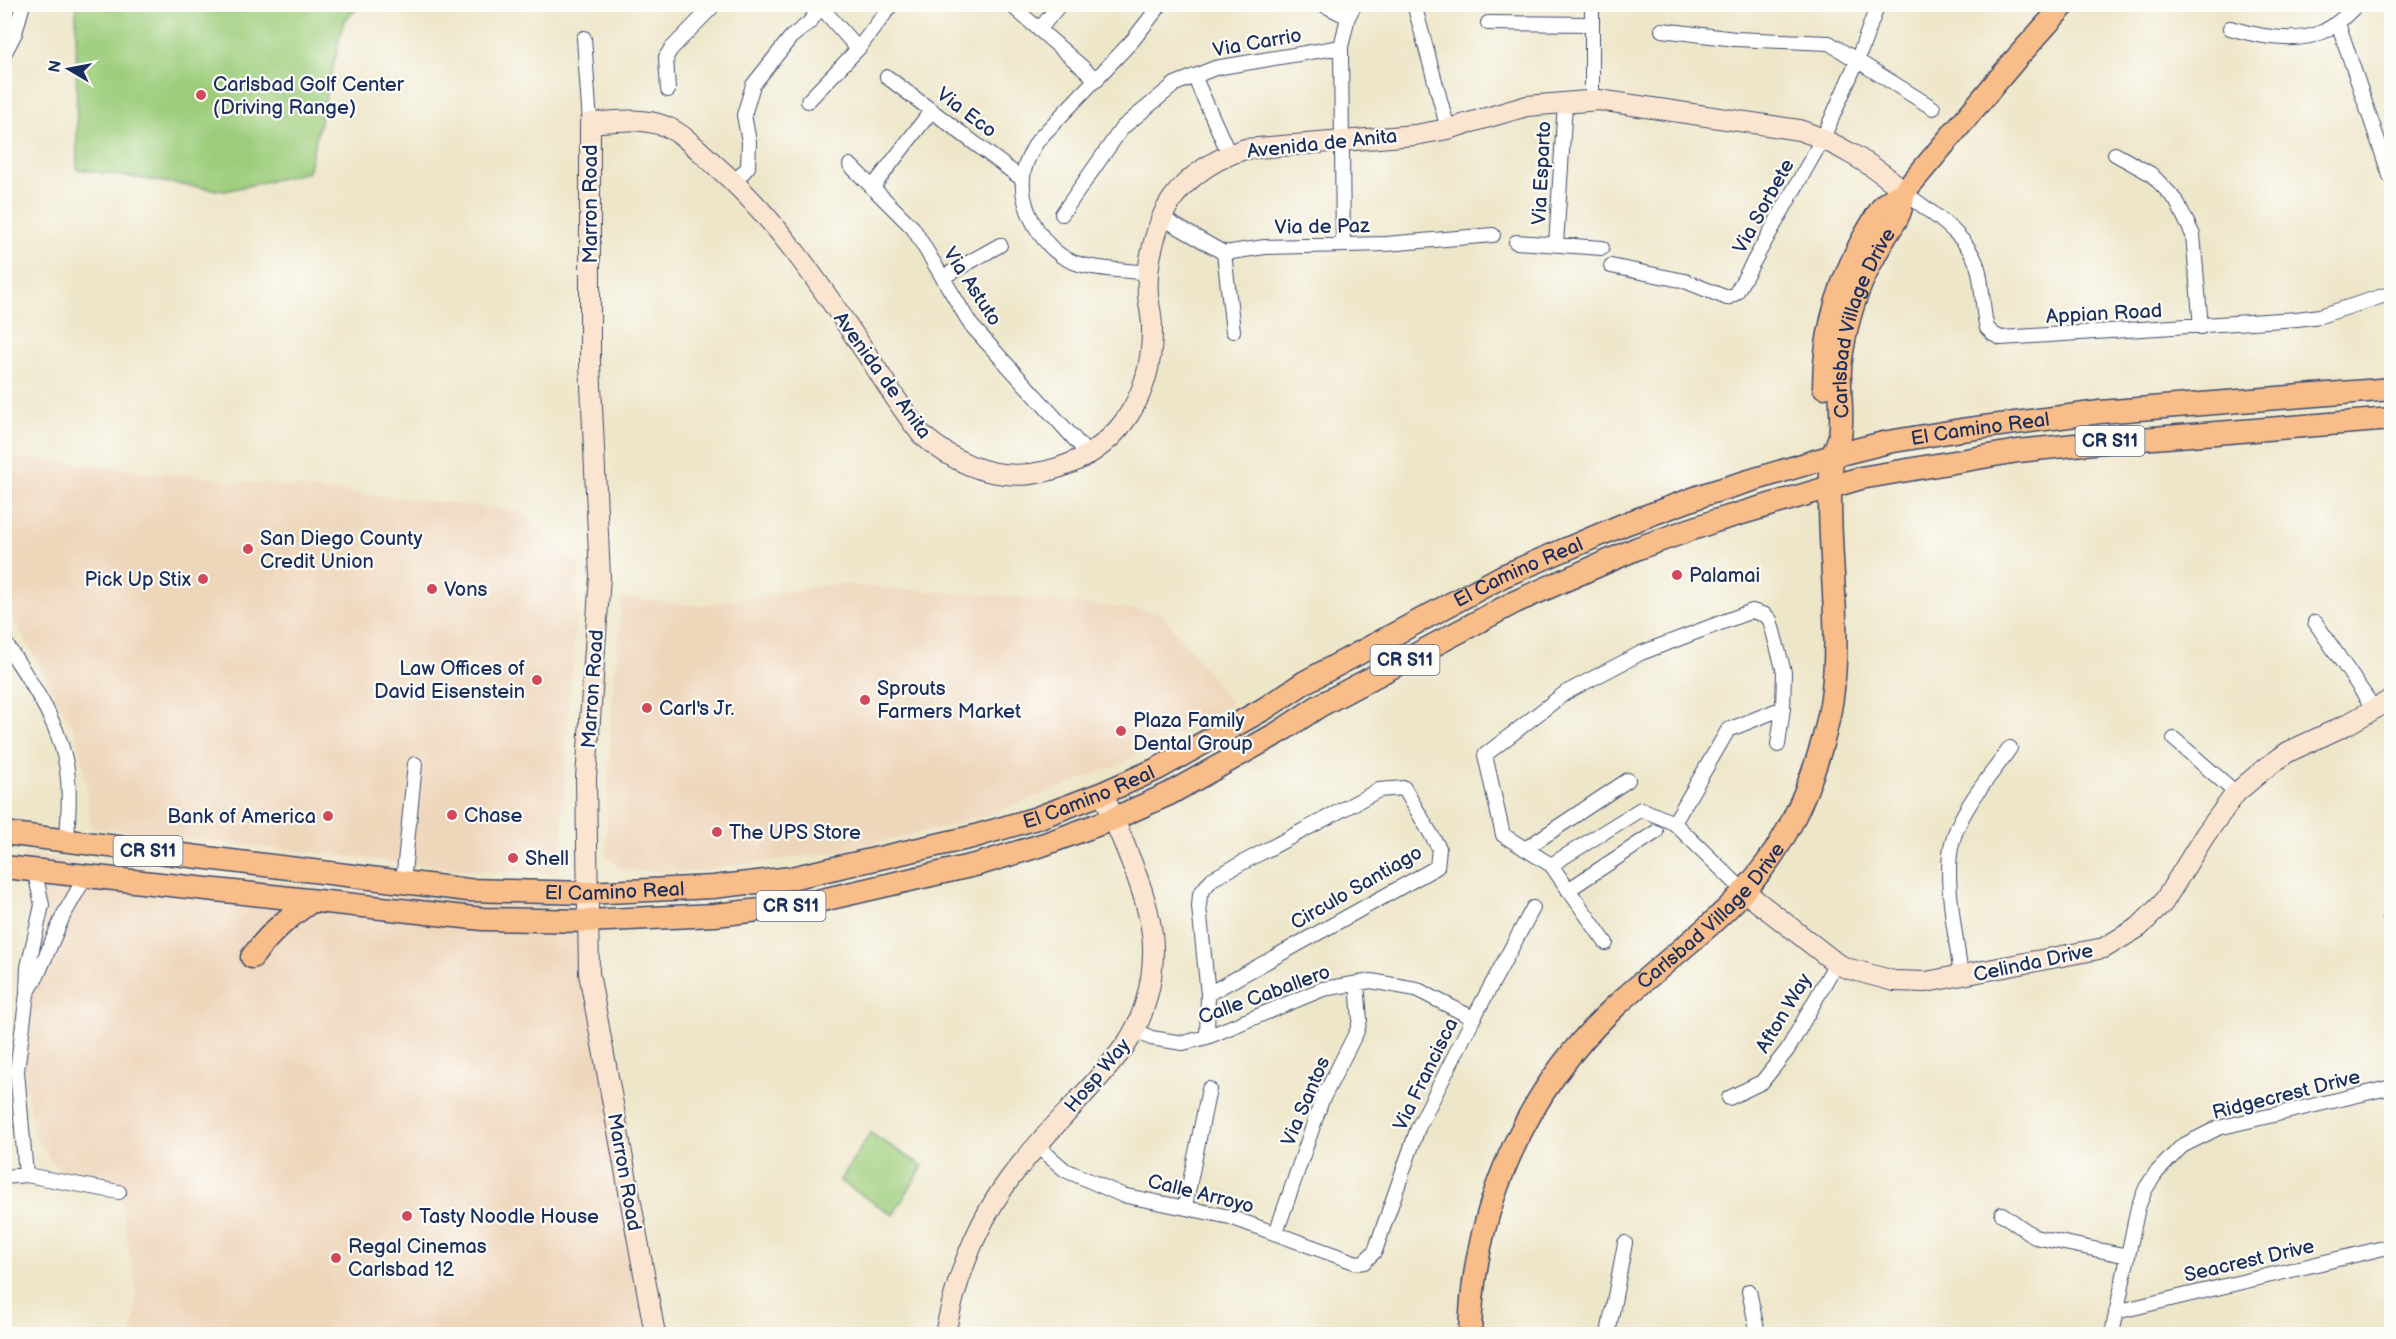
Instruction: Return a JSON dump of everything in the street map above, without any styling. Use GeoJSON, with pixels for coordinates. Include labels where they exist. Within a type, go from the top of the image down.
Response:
{"type":"FeatureCollection","features":[{"type":"Feature","properties":{"kind":"main road","name":"Carlsbad Village Drive"},"geometry":{"type":"LineString","coordinates":[[1470,1335],[1473,1286],[1481,1240],[1491,1203],[1518,1137],[1541,1096],[1598,1024],[1745,892],[1767,862],[1797,811],[1821,749],[1828,723],[1835,677],[1832,456],[1825,442],[1824,380],[1828,331],[1838,297],[1862,242],[1885,204],[1904,192],[2065,4]]}},
{"type":"Feature","properties":{"kind":"main road","name":"El Camino Real"},"geometry":{"type":"LineString","coordinates":[[12,834],[468,890],[586,893],[713,887],[791,878],[972,837],[1037,818],[1103,793],[1157,769],[1263,709],[1305,682],[1503,576],[1648,515],[1706,494],[1832,456],[1888,442],[2100,412],[2391,389]]}},
{"type":"Feature","properties":{"kind":"main road","name":"El Camino Real"},"geometry":{"type":"LineString","coordinates":[[18,868],[483,919],[586,921],[715,915],[795,906],[979,864],[1046,844],[1113,819],[1169,794],[1278,733],[1319,706],[1515,602],[1638,548],[1715,520],[1861,478],[2018,451],[2391,419]]}},
{"type":"Feature","properties":{"kind":"main road"},"geometry":{"type":"LineString","coordinates":[[252,957],[269,934],[284,920],[312,901]]}},
{"type":"Feature","properties":{"kind":"street"},"geometry":{"type":"LineString","coordinates":[[4,54],[15,33],[23,4]]}},
{"type":"Feature","properties":{"kind":"street"},"geometry":{"type":"LineString","coordinates":[[668,90],[666,57],[715,4]]}},
{"type":"Feature","properties":{"kind":"street"},"geometry":{"type":"LineString","coordinates":[[808,101],[858,49],[892,4]]}},
{"type":"Feature","properties":{"kind":"street"},"geometry":{"type":"LineString","coordinates":[[1010,4],[1097,80]]}},
{"type":"Feature","properties":{"kind":"street"},"geometry":{"type":"LineString","coordinates":[[1039,30],[1060,4]]}},
{"type":"Feature","properties":{"kind":"street"},"geometry":{"type":"LineString","coordinates":[[1148,273],[1078,264],[1050,247],[1033,224],[1027,211],[1023,179],[1027,159],[1038,140],[1097,80],[1161,4]]}},
{"type":"Feature","properties":{"kind":"street"},"geometry":{"type":"LineString","coordinates":[[1322,4],[1351,11],[1341,47],[1343,245]]}},
{"type":"Feature","properties":{"kind":"street"},"geometry":{"type":"LineString","coordinates":[[1414,4],[1448,129]]}},
{"type":"Feature","properties":{"kind":"street"},"geometry":{"type":"LineString","coordinates":[[1592,4],[1592,101]]}},
{"type":"Feature","properties":{"kind":"street","name":"Via Sorbete"},"geometry":{"type":"LineString","coordinates":[[1611,266],[1685,281],[1727,298],[1736,293],[1823,138],[1857,61],[1878,4]]}},
{"type":"Feature","properties":{"kind":"street"},"geometry":{"type":"LineString","coordinates":[[2230,28],[2253,35],[2293,38],[2321,33],[2338,23],[2357,4]]}},
{"type":"Feature","properties":{"kind":"street"},"geometry":{"type":"LineString","coordinates":[[735,182],[748,167],[749,142],[744,114],[753,84],[791,37],[809,22],[822,6],[858,49]]}},
{"type":"Feature","properties":{"kind":"street"},"geometry":{"type":"LineString","coordinates":[[1488,23],[1592,24]]}},
{"type":"Feature","properties":{"kind":"street"},"geometry":{"type":"LineString","coordinates":[[2338,23],[2390,176]]}},
{"type":"Feature","properties":{"kind":"street"},"geometry":{"type":"LineString","coordinates":[[1662,30],[1735,39],[1829,43],[1933,108]]}},
{"type":"Feature","properties":{"kind":"street","name":"Marron Road"},"geometry":{"type":"LineString","coordinates":[[584,38],[590,123],[590,364],[600,576],[586,778],[586,921],[589,974],[655,1335]]}},
{"type":"Feature","properties":{"kind":"street","name":"Via Carrio"},"geometry":{"type":"LineString","coordinates":[[1062,214],[1122,128],[1176,84],[1215,68],[1341,47]]}},
{"type":"Feature","properties":{"kind":"street"},"geometry":{"type":"LineString","coordinates":[[1194,76],[1229,154]]}},
{"type":"Feature","properties":{"kind":"street","name":"Via Eco"},"geometry":{"type":"LineString","coordinates":[[887,77],[1023,179]]}},
{"type":"Feature","properties":{"kind":"street","name":"Avenida de Anita"},"geometry":{"type":"LineString","coordinates":[[590,123],[627,120],[651,122],[667,127],[684,138],[735,182],[774,223],[812,273],[922,435],[938,448],[974,469],[993,474],[1018,476],[1068,465],[1089,455],[1100,449],[1123,424],[1137,401],[1150,364],[1152,325],[1148,273],[1150,256],[1162,218],[1171,202],[1194,175],[1229,154],[1245,149],[1415,135],[1448,129],[1527,106],[1599,100],[1799,130],[1823,138],[1893,181],[1904,192]]}},
{"type":"Feature","properties":{"kind":"street","name":"Via Esparto"},"geometry":{"type":"LineString","coordinates":[[1556,245],[1564,103]]}},
{"type":"Feature","properties":{"kind":"street"},"geometry":{"type":"LineString","coordinates":[[872,188],[932,110]]}},
{"type":"Feature","properties":{"kind":"street"},"geometry":{"type":"LineString","coordinates":[[2115,154],[2151,174],[2176,200],[2193,236],[2200,327]]}},
{"type":"Feature","properties":{"kind":"street","name":"Via Astuto"},"geometry":{"type":"LineString","coordinates":[[850,165],[913,228],[971,325],[1089,455]]}},
{"type":"Feature","properties":{"kind":"street","name":"Appian Road"},"geometry":{"type":"LineString","coordinates":[[1904,192],[1950,229],[1974,259],[1978,270],[1987,328],[1996,336],[2009,339],[2200,327],[2320,316],[2391,293]]}},
{"type":"Feature","properties":{"kind":"street"},"geometry":{"type":"LineString","coordinates":[[1162,218],[1224,253],[1233,331]]}},
{"type":"Feature","properties":{"kind":"street","name":"Via de Paz"},"geometry":{"type":"LineString","coordinates":[[1224,253],[1265,247],[1386,244],[1493,235]]}},
{"type":"Feature","properties":{"kind":"street"},"geometry":{"type":"LineString","coordinates":[[1516,242],[1602,248]]}},
{"type":"Feature","properties":{"kind":"street"},"geometry":{"type":"LineString","coordinates":[[943,277],[1000,246]]}},
{"type":"Feature","properties":{"kind":"street"},"geometry":{"type":"LineString","coordinates":[[1606,943],[1551,865],[1503,835],[1485,755],[1565,693],[1641,653],[1752,611],[1765,615],[1770,620],[1784,672],[1783,708],[1778,745]]}},
{"type":"Feature","properties":{"kind":"street"},"geometry":{"type":"LineString","coordinates":[[2315,622],[2384,705]]}},
{"type":"Feature","properties":{"kind":"street"},"geometry":{"type":"LineString","coordinates":[[4,641],[48,711],[62,748],[68,777],[67,840]]}},
{"type":"Feature","properties":{"kind":"street","name":"Celinda Drive"},"geometry":{"type":"LineString","coordinates":[[1745,892],[1836,963],[1894,981],[1926,982],[1961,977],[2104,948],[2139,927],[2163,903],[2205,836],[2236,793],[2289,752],[2384,705]]}},
{"type":"Feature","properties":{"kind":"street"},"geometry":{"type":"LineString","coordinates":[[1674,823],[1728,729],[1783,708]]}},
{"type":"Feature","properties":{"kind":"street"},"geometry":{"type":"LineString","coordinates":[[2174,739],[2236,793]]}},
{"type":"Feature","properties":{"kind":"street"},"geometry":{"type":"LineString","coordinates":[[1961,977],[1950,884],[1952,842],[1963,816],[2010,748]]}},
{"type":"Feature","properties":{"kind":"street"},"geometry":{"type":"LineString","coordinates":[[403,882],[415,764]]}},
{"type":"Feature","properties":{"kind":"street"},"geometry":{"type":"LineString","coordinates":[[1525,849],[1628,780]]}},
{"type":"Feature","properties":{"kind":"street","name":"Circulo Santiago"},"geometry":{"type":"LineString","coordinates":[[1404,788],[1439,848],[1437,867],[1208,993],[1199,907],[1200,894],[1212,879],[1379,790],[1404,788]]}},
{"type":"Feature","properties":{"kind":"street","name":"Hosp Way"},"geometry":{"type":"LineString","coordinates":[[945,1335],[977,1234],[992,1205],[1012,1176],[1127,1042],[1145,1002],[1151,977],[1152,929],[1144,897],[1103,793]]}},
{"type":"Feature","properties":{"kind":"street"},"geometry":{"type":"LineString","coordinates":[[1551,865],[1641,808],[1674,823],[1745,892]]}},
{"type":"Feature","properties":{"kind":"street"},"geometry":{"type":"LineString","coordinates":[[1568,890],[1656,832]]}},
{"type":"Feature","properties":{"kind":"street"},"geometry":{"type":"LineString","coordinates":[[18,868],[42,905],[38,931],[28,967],[27,994],[16,1071],[26,1175]]}},
{"type":"Feature","properties":{"kind":"street"},"geometry":{"type":"LineString","coordinates":[[27,994],[39,974],[63,916],[87,874]]}},
{"type":"Feature","properties":{"kind":"street","name":"Via Francisca"},"geometry":{"type":"LineString","coordinates":[[1364,1262],[1375,1251],[1418,1128],[1533,908]]}},
{"type":"Feature","properties":{"kind":"street","name":"Afton Way"},"geometry":{"type":"LineString","coordinates":[[1729,1098],[1762,1082],[1788,1049],[1836,963]]}},
{"type":"Feature","properties":{"kind":"street","name":"Calle Caballero"},"geometry":{"type":"LineString","coordinates":[[1134,1029],[1151,1038],[1183,1043],[1207,1037],[1323,989],[1371,981],[1416,989],[1467,1015],[1472,1021]]}},
{"type":"Feature","properties":{"kind":"street","name":"Via Santos"},"geometry":{"type":"LineString","coordinates":[[1276,1233],[1322,1100],[1357,1031],[1360,1020],[1357,983]]}},
{"type":"Feature","properties":{"kind":"street"},"geometry":{"type":"LineString","coordinates":[[1207,1037],[1208,993]]}},
{"type":"Feature","properties":{"kind":"street","name":"Ridgecrest Drive"},"geometry":{"type":"LineString","coordinates":[[2112,1335],[2138,1208],[2146,1188],[2156,1173],[2182,1146],[2218,1128],[2391,1087]]}},
{"type":"Feature","properties":{"kind":"street"},"geometry":{"type":"LineString","coordinates":[[1185,1206],[1209,1089]]}},
{"type":"Feature","properties":{"kind":"street","name":"Calle Arroyo"},"geometry":{"type":"LineString","coordinates":[[1037,1146],[1065,1170],[1122,1195],[1230,1216],[1357,1263],[1364,1262]]}},
{"type":"Feature","properties":{"kind":"street"},"geometry":{"type":"LineString","coordinates":[[4,1177],[26,1175],[119,1192]]}},
{"type":"Feature","properties":{"kind":"street"},"geometry":{"type":"LineString","coordinates":[[2002,1214],[2035,1237],[2128,1256]]}},
{"type":"Feature","properties":{"kind":"street"},"geometry":{"type":"LineString","coordinates":[[1608,1335],[1625,1243]]}},
{"type":"Feature","properties":{"kind":"street","name":"Seacrest Drive"},"geometry":{"type":"LineString","coordinates":[[2116,1312],[2391,1246]]}},
{"type":"Feature","properties":{"kind":"street"},"geometry":{"type":"LineString","coordinates":[[1749,1291],[1758,1335]]}},
{"type":"Feature","properties":{"kind":"shaded area"},"geometry":{"type":"Polygon","coordinates":[[[4,456],[520,511],[579,566],[563,799],[563,863],[555,874],[468,870],[92,828],[76,733],[5,603],[4,456]]]}},
{"type":"Feature","properties":{"kind":"shaded area"},"geometry":{"type":"Polygon","coordinates":[[[835,584],[1033,599],[1160,612],[1232,704],[1119,765],[975,820],[842,851],[685,873],[622,870],[606,856],[611,712],[622,597],[701,606],[835,584]]]}},
{"type":"Feature","properties":{"kind":"shaded area"},"geometry":{"type":"Polygon","coordinates":[[[23,854],[471,902],[587,907],[654,1334],[131,1334],[135,1317],[136,1290],[119,1193],[68,1184],[34,1136],[23,1066],[32,920],[23,854]]]}},
{"type":"Feature","properties":{"kind":"green space","name":"Carlsbad Golf Center (Driving Range)"},"geometry":{"type":"Polygon","coordinates":[[[76,5],[360,5],[344,21],[308,172],[225,191],[77,169],[76,5]]]}},
{"type":"Feature","properties":{"kind":"green space"},"geometry":{"type":"Polygon","coordinates":[[[870,1133],[923,1166],[893,1215],[840,1181],[870,1133]]]}},
{"type":"Feature","properties":{"kind":"place","name":"Carlsbad Golf Center (Driving Range)"},"geometry":{"type":"Point","coordinates":[201,95]}},
{"type":"Feature","properties":{"kind":"place","name":"San Diego County Credit Union"},"geometry":{"type":"Point","coordinates":[248,549]}},
{"type":"Feature","properties":{"kind":"place","name":"Palamai"},"geometry":{"type":"Point","coordinates":[1677,575]}},
{"type":"Feature","properties":{"kind":"place","name":"Pick Up Stix"},"geometry":{"type":"Point","coordinates":[203,579]}},
{"type":"Feature","properties":{"kind":"place","name":"Vons"},"geometry":{"type":"Point","coordinates":[432,589]}},
{"type":"Feature","properties":{"kind":"place","name":"Law Offices of David Eisenstein"},"geometry":{"type":"Point","coordinates":[537,680]}},
{"type":"Feature","properties":{"kind":"place","name":"Sprouts Farmers Market"},"geometry":{"type":"Point","coordinates":[865,700]}},
{"type":"Feature","properties":{"kind":"place","name":"Carl's Jr."},"geometry":{"type":"Point","coordinates":[647,708]}},
{"type":"Feature","properties":{"kind":"place","name":"Plaza Family Dental Group"},"geometry":{"type":"Point","coordinates":[1121,731]}},
{"type":"Feature","properties":{"kind":"place","name":"Chase"},"geometry":{"type":"Point","coordinates":[452,815]}},
{"type":"Feature","properties":{"kind":"place","name":"Bank of America"},"geometry":{"type":"Point","coordinates":[328,816]}},
{"type":"Feature","properties":{"kind":"place","name":"The UPS Store"},"geometry":{"type":"Point","coordinates":[717,832]}},
{"type":"Feature","properties":{"kind":"place","name":"Shell"},"geometry":{"type":"Point","coordinates":[513,858]}},
{"type":"Feature","properties":{"kind":"place","name":"Tasty Noodle House"},"geometry":{"type":"Point","coordinates":[407,1216]}},
{"type":"Feature","properties":{"kind":"place","name":"Regal Cinemas Carlsbad 12"},"geometry":{"type":"Point","coordinates":[336,1258]}}]}
